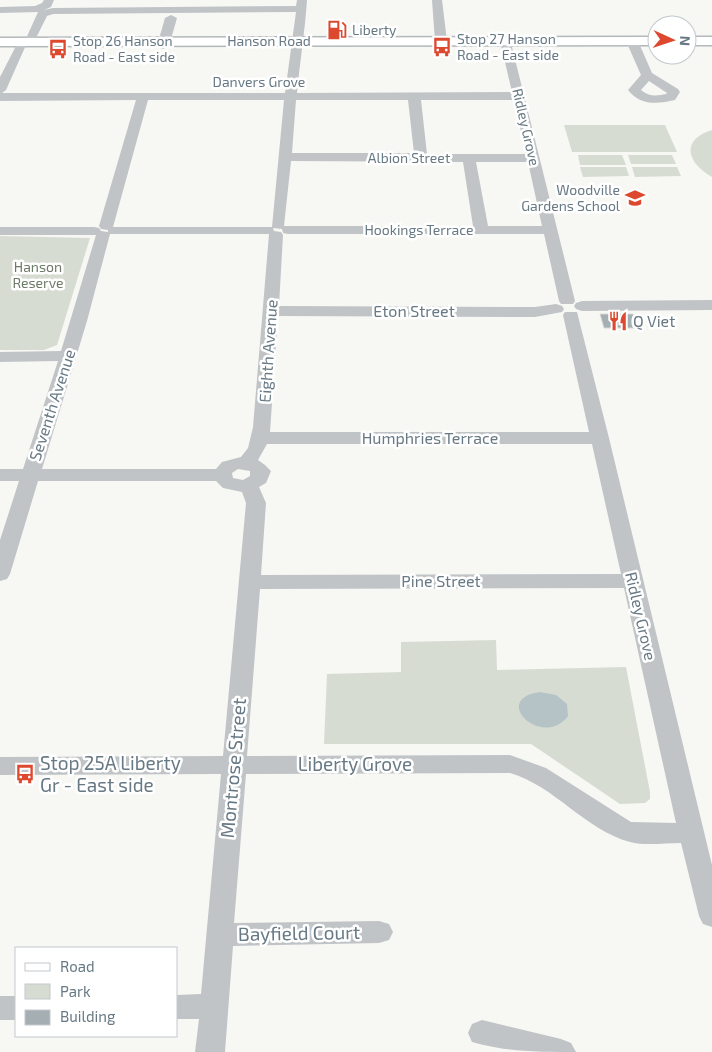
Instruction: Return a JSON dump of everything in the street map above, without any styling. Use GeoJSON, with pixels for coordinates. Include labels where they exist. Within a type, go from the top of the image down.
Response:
{"type":"FeatureCollection","features":[{"type":"Feature","properties":{"kind":"main road"},"geometry":{"type":"LineString","coordinates":[[697,41],[712,41]]}},
{"type":"Feature","properties":{"kind":"main road","name":"Hanson Road"},"geometry":{"type":"LineString","coordinates":[[0,42],[25,44],[164,44],[647,42]]}},
{"type":"Feature","properties":{"kind":"main road","name":"Hanson Road"},"geometry":{"type":"LineString","coordinates":[[633,43],[647,44]]}},
{"type":"Feature","properties":{"kind":"main road","name":"Hanson Road"},"geometry":{"type":"LineString","coordinates":[[0,46],[25,44]]}},
{"type":"Feature","properties":{"kind":"main road"},"geometry":{"type":"LineString","coordinates":[[697,45],[712,45]]}},
{"type":"Feature","properties":{"kind":"street"},"geometry":{"type":"LineString","coordinates":[[437,0],[438,43]]}},
{"type":"Feature","properties":{"kind":"street"},"geometry":{"type":"LineString","coordinates":[[0,10],[46,4]]}},
{"type":"Feature","properties":{"kind":"street"},"geometry":{"type":"LineString","coordinates":[[0,90],[42,14],[49,11],[302,5]]}},
{"type":"Feature","properties":{"kind":"street","name":"Eighth Avenue"},"geometry":{"type":"LineString","coordinates":[[248,474],[260,438],[272,311],[277,230],[286,157],[290,97],[302,5]]}},
{"type":"Feature","properties":{"kind":"street"},"geometry":{"type":"LineString","coordinates":[[164,44],[173,9]]}},
{"type":"Feature","properties":{"kind":"street","name":"Ridley Grove"},"geometry":{"type":"LineString","coordinates":[[507,43],[532,158],[600,438],[691,833],[711,908]]}},
{"type":"Feature","properties":{"kind":"street"},"geometry":{"type":"LineString","coordinates":[[633,43],[647,75]]}},
{"type":"Feature","properties":{"kind":"street"},"geometry":{"type":"LineString","coordinates":[[414,96],[420,158]]}},
{"type":"Feature","properties":{"kind":"street","name":"Danvers Grove"},"geometry":{"type":"LineString","coordinates":[[0,97],[519,96]]}},
{"type":"Feature","properties":{"kind":"street","name":"Seventh Avenue"},"geometry":{"type":"LineString","coordinates":[[0,574],[29,475],[68,356],[143,97]]}},
{"type":"Feature","properties":{"kind":"street","name":"Albion Street"},"geometry":{"type":"LineString","coordinates":[[286,157],[532,158]]}},
{"type":"Feature","properties":{"kind":"street"},"geometry":{"type":"LineString","coordinates":[[469,158],[481,230]]}},
{"type":"Feature","properties":{"kind":"street","name":"Hookings Terrace"},"geometry":{"type":"LineString","coordinates":[[0,231],[550,230]]}},
{"type":"Feature","properties":{"kind":"street","name":"Eton Street"},"geometry":{"type":"LineString","coordinates":[[272,311],[535,312],[569,308],[712,305]]}},
{"type":"Feature","properties":{"kind":"street"},"geometry":{"type":"LineString","coordinates":[[0,357],[68,356]]}},
{"type":"Feature","properties":{"kind":"street","name":"Humphries Terrace"},"geometry":{"type":"LineString","coordinates":[[260,438],[600,438]]}},
{"type":"Feature","properties":{"kind":"street"},"geometry":{"type":"LineString","coordinates":[[0,475],[222,475],[227,467],[233,464],[248,474]]}},
{"type":"Feature","properties":{"kind":"street","name":"Montrose Street"},"geometry":{"type":"LineString","coordinates":[[210,1052],[256,503],[248,474]]}},
{"type":"Feature","properties":{"kind":"street","name":"Pine Street"},"geometry":{"type":"LineString","coordinates":[[250,582],[633,581]]}},
{"type":"Feature","properties":{"kind":"street","name":"Liberty Grove"},"geometry":{"type":"LineString","coordinates":[[0,766],[510,764],[519,765],[536,773],[622,829],[634,833],[691,833]]}},
{"type":"Feature","properties":{"kind":"street","name":"Bayfield Court"},"geometry":{"type":"LineString","coordinates":[[219,934],[379,932]]}},
{"type":"Feature","properties":{"kind":"street"},"geometry":{"type":"LineString","coordinates":[[178,1006],[213,1006]]}},
{"type":"Feature","properties":{"kind":"street"},"geometry":{"type":"LineString","coordinates":[[0,1008],[15,1008]]}},
{"type":"Feature","properties":{"kind":"street"},"geometry":{"type":"LineString","coordinates":[[482,1033],[561,1052]]}},
{"type":"Feature","properties":{"kind":"green space"},"geometry":{"type":"Polygon","coordinates":[[[564,125],[665,125],[677,152],[572,152],[564,125]]]}},
{"type":"Feature","properties":{"kind":"green space"},"geometry":{"type":"Polygon","coordinates":[[[712,130],[712,177],[697,165],[693,159],[691,146],[702,134],[712,130]]]}},
{"type":"Feature","properties":{"kind":"green space"},"geometry":{"type":"Polygon","coordinates":[[[578,155],[622,155],[626,165],[580,165],[578,155]]]}},
{"type":"Feature","properties":{"kind":"green space"},"geometry":{"type":"Polygon","coordinates":[[[628,155],[672,155],[676,164],[631,164],[628,155]]]}},
{"type":"Feature","properties":{"kind":"green space"},"geometry":{"type":"Polygon","coordinates":[[[580,167],[626,167],[629,176],[583,177],[580,167]]]}},
{"type":"Feature","properties":{"kind":"green space"},"geometry":{"type":"Polygon","coordinates":[[[632,167],[677,167],[681,176],[635,177],[632,167]]]}},
{"type":"Feature","properties":{"kind":"green space","name":"Hanson Reserve"},"geometry":{"type":"Polygon","coordinates":[[[0,236],[90,238],[57,345],[44,350],[0,350],[0,236]]]}},
{"type":"Feature","properties":{"kind":"green space"},"geometry":{"type":"Polygon","coordinates":[[[496,640],[497,670],[626,667],[650,799],[645,803],[620,804],[531,744],[324,744],[327,674],[401,672],[401,642],[496,640]]]}},
{"type":"Feature","properties":{"kind":"shaded area"},"geometry":{"type":"Polygon","coordinates":[[[540,692],[556,695],[567,704],[568,716],[558,725],[546,728],[535,725],[520,712],[519,703],[526,696],[540,692]]]}},
{"type":"Feature","properties":{"kind":"building","name":"Q Viet"},"geometry":{"type":"Polygon","coordinates":[[[600,314],[633,314],[637,328],[604,328],[600,314]]]}},
{"type":"Feature","properties":{"kind":"place","name":"Liberty"},"geometry":{"type":"Point","coordinates":[337,30]}},
{"type":"Feature","properties":{"kind":"place","name":"Stop 27 Hanson Road - East side"},"geometry":{"type":"Point","coordinates":[442,47]}},
{"type":"Feature","properties":{"kind":"place","name":"Stop 26 Hanson Road - East side"},"geometry":{"type":"Point","coordinates":[58,49]}},
{"type":"Feature","properties":{"kind":"place","name":"Woodville Gardens School"},"geometry":{"type":"Point","coordinates":[635,198]}},
{"type":"Feature","properties":{"kind":"place","name":"Q Viet"},"geometry":{"type":"Point","coordinates":[618,321]}},
{"type":"Feature","properties":{"kind":"place","name":"Stop 25A Liberty Gr - East side"},"geometry":{"type":"Point","coordinates":[25,774]}}]}
